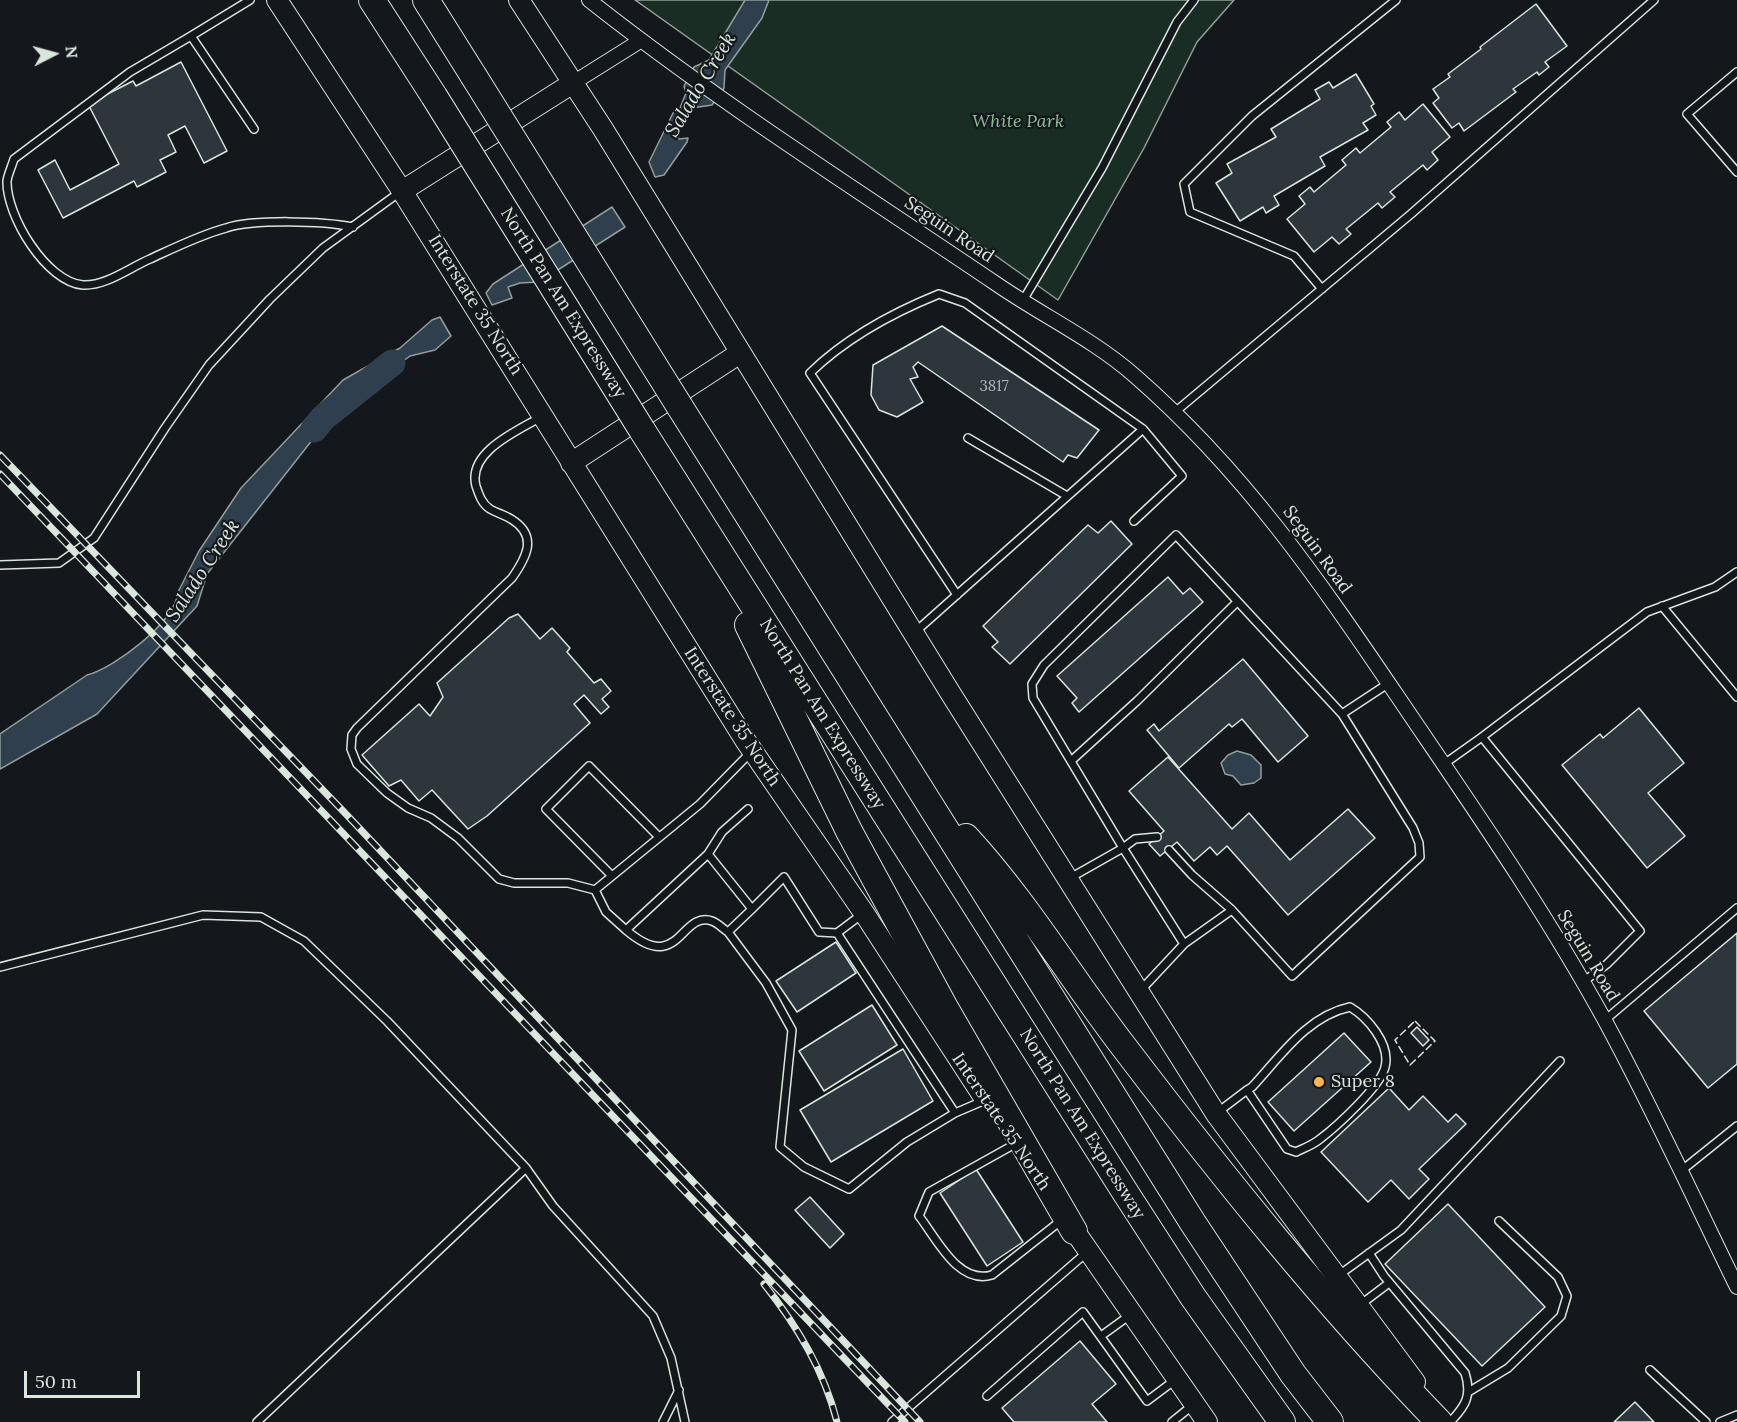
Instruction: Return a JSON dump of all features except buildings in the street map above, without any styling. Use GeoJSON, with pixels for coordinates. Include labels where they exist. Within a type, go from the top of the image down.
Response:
{"type":"FeatureCollection","features":[{"type":"Feature","properties":{"kind":"highway","name":"North Pan Am Expressway"},"geometry":{"type":"LineString","coordinates":[[372,0],[1126,1195],[1193,1297],[1282,1422]]}},
{"type":"Feature","properties":{"kind":"highway"},"geometry":{"type":"LineString","coordinates":[[426,0],[1193,1223],[1293,1374],[1330,1422]]}},
{"type":"Feature","properties":{"kind":"highway"},"geometry":{"type":"LineString","coordinates":[[688,503],[849,831],[928,978],[1076,1233]]}},
{"type":"Feature","properties":{"kind":"highway"},"geometry":{"type":"LineString","coordinates":[[916,782],[978,850],[1125,1048],[1306,1276],[1374,1355],[1438,1422]]}},
{"type":"Feature","properties":{"kind":"main road","name":"Interstate 35 North"},"geometry":{"type":"LineString","coordinates":[[277,0],[402,191],[753,751],[864,913],[985,1100],[1207,1422]]}},
{"type":"Feature","properties":{"kind":"main road"},"geometry":{"type":"LineString","coordinates":[[519,0],[1216,1114],[1444,1422]]}},
{"type":"Feature","properties":{"kind":"main road"},"geometry":{"type":"LineString","coordinates":[[402,191],[573,83]]}},
{"type":"Feature","properties":{"kind":"main road"},"geometry":{"type":"LineString","coordinates":[[571,463],[740,353]]}},
{"type":"Feature","properties":{"kind":"street","name":"Seguin Road"},"geometry":{"type":"LineString","coordinates":[[589,0],[640,41],[731,104],[1022,302],[1130,372],[1175,412],[1222,459],[1301,556],[1444,764],[1553,930],[1605,1020],[1737,1287]]}},
{"type":"Feature","properties":{"kind":"street"},"geometry":{"type":"LineString","coordinates":[[573,83],[640,41]]}},
{"type":"Feature","properties":{"kind":"lane"},"geometry":{"type":"LineString","coordinates":[[250,0],[130,72],[14,159],[7,180],[12,206],[22,232],[39,256],[62,277],[82,285],[101,283],[150,259],[236,225],[330,222],[352,227]]}},
{"type":"Feature","properties":{"kind":"lane"},"geometry":{"type":"LineString","coordinates":[[1022,302],[1102,168],[1177,22],[1194,0]]}},
{"type":"Feature","properties":{"kind":"lane"},"geometry":{"type":"LineString","coordinates":[[1322,289],[1294,256],[1190,212],[1184,184],[1252,116],[1396,0]]}},
{"type":"Feature","properties":{"kind":"lane"},"geometry":{"type":"LineString","coordinates":[[1175,412],[1322,289],[1654,0]]}},
{"type":"Feature","properties":{"kind":"lane"},"geometry":{"type":"LineString","coordinates":[[191,36],[254,129]]}},
{"type":"Feature","properties":{"kind":"lane"},"geometry":{"type":"LineString","coordinates":[[1737,72],[1687,114],[1737,172]]}},
{"type":"Feature","properties":{"kind":"lane"},"geometry":{"type":"LineString","coordinates":[[0,565],[59,563],[94,538],[209,365],[270,299],[323,248],[402,191]]}},
{"type":"Feature","properties":{"kind":"lane"},"geometry":{"type":"LineString","coordinates":[[957,595],[810,373],[830,354],[897,311],[939,294],[965,303],[1143,429],[1182,476],[1134,521]]}},
{"type":"Feature","properties":{"kind":"lane"},"geometry":{"type":"LineString","coordinates":[[543,416],[487,452],[476,472],[475,482],[482,502],[521,527],[527,537],[526,558],[512,578],[357,728],[352,735],[351,749],[357,764],[387,793],[408,808],[431,818],[458,838],[499,879],[514,883],[568,883],[595,890],[606,912],[626,930],[652,948],[663,947],[702,921],[712,921],[728,932],[766,983],[792,1030],[780,1148],[796,1161],[849,1190],[907,1142],[955,1113],[985,1100]]}},
{"type":"Feature","properties":{"kind":"lane"},"geometry":{"type":"LineString","coordinates":[[914,633],[1143,429]]}},
{"type":"Feature","properties":{"kind":"lane"},"geometry":{"type":"LineString","coordinates":[[968,438],[1067,496]]}},
{"type":"Feature","properties":{"kind":"lane"},"geometry":{"type":"LineString","coordinates":[[1169,850],[1192,875],[1232,910],[1292,976],[1419,857],[1419,843],[1413,828],[1342,714],[1176,535],[1044,665],[1032,684],[1033,698],[1184,944]]}},
{"type":"Feature","properties":{"kind":"lane"},"geometry":{"type":"LineString","coordinates":[[1444,764],[1647,612],[1715,587],[1737,572]]}},
{"type":"Feature","properties":{"kind":"lane"},"geometry":{"type":"LineString","coordinates":[[1071,761],[1137,702],[1237,602]]}},
{"type":"Feature","properties":{"kind":"lane"},"geometry":{"type":"LineString","coordinates":[[1662,606],[1737,697]]}},
{"type":"Feature","properties":{"kind":"lane"},"geometry":{"type":"LineString","coordinates":[[1342,714],[1389,683]]}},
{"type":"Feature","properties":{"kind":"lane"},"geometry":{"type":"LineString","coordinates":[[1482,737],[1640,931],[1607,964],[1583,982]]}},
{"type":"Feature","properties":{"kind":"lane"},"geometry":{"type":"LineString","coordinates":[[595,890],[700,804],[753,751]]}},
{"type":"Feature","properties":{"kind":"lane"},"geometry":{"type":"LineString","coordinates":[[612,876],[546,809],[589,766],[659,837]]}},
{"type":"Feature","properties":{"kind":"lane"},"geometry":{"type":"LineString","coordinates":[[626,930],[708,854],[722,832],[747,809]]}},
{"type":"Feature","properties":{"kind":"lane"},"geometry":{"type":"LineString","coordinates":[[1068,879],[1135,839],[1157,837]]}},
{"type":"Feature","properties":{"kind":"lane"},"geometry":{"type":"LineString","coordinates":[[708,854],[752,909]]}},
{"type":"Feature","properties":{"kind":"lane"},"geometry":{"type":"LineString","coordinates":[[728,932],[784,877],[819,932],[837,933],[864,913]]}},
{"type":"Feature","properties":{"kind":"lane"},"geometry":{"type":"LineString","coordinates":[[1605,1020],[1737,908]]}},
{"type":"Feature","properties":{"kind":"lane"},"geometry":{"type":"LineString","coordinates":[[1140,992],[1184,944],[1232,910]]}},
{"type":"Feature","properties":{"kind":"lane"},"geometry":{"type":"LineString","coordinates":[[0,968],[203,915],[261,917],[304,941],[387,1022],[526,1168],[553,1206],[653,1316],[671,1358],[685,1422]]}},
{"type":"Feature","properties":{"kind":"lane"},"geometry":{"type":"LineString","coordinates":[[837,933],[955,1113]]}},
{"type":"Feature","properties":{"kind":"lane"},"geometry":{"type":"LineString","coordinates":[[1216,1114],[1248,1090],[1314,1022],[1334,1010],[1350,1006],[1364,1016],[1382,1045],[1385,1069],[1376,1084],[1319,1140],[1296,1152],[1287,1149],[1248,1090]]}},
{"type":"Feature","properties":{"kind":"lane"},"geometry":{"type":"LineString","coordinates":[[1336,1276],[1401,1230],[1560,1061]]}},
{"type":"Feature","properties":{"kind":"lane"},"geometry":{"type":"LineString","coordinates":[[1680,1172],[1737,1126]]}},
{"type":"Feature","properties":{"kind":"lane"},"geometry":{"type":"LineString","coordinates":[[1015,1144],[929,1192],[919,1216],[960,1270],[980,1278],[992,1275],[1076,1233]]}},
{"type":"Feature","properties":{"kind":"lane"},"geometry":{"type":"LineString","coordinates":[[257,1422],[526,1168]]}},
{"type":"Feature","properties":{"kind":"lane"},"geometry":{"type":"LineString","coordinates":[[1470,1391],[1508,1368],[1561,1317],[1567,1296],[1558,1277],[1499,1221]]}},
{"type":"Feature","properties":{"kind":"lane"},"geometry":{"type":"LineString","coordinates":[[892,1422],[1076,1233]]}},
{"type":"Feature","properties":{"kind":"lane"},"geometry":{"type":"LineString","coordinates":[[1369,1253],[1389,1283],[1465,1373],[1470,1391],[1463,1409],[1450,1422]]}},
{"type":"Feature","properties":{"kind":"lane"},"geometry":{"type":"LineString","coordinates":[[1359,1306],[1389,1283]]}},
{"type":"Feature","properties":{"kind":"lane"},"geometry":{"type":"LineString","coordinates":[[987,1396],[1083,1312],[1147,1401],[1177,1378]]}},
{"type":"Feature","properties":{"kind":"lane"},"geometry":{"type":"LineString","coordinates":[[1101,1336],[1131,1314]]}},
{"type":"Feature","properties":{"kind":"lane"},"geometry":{"type":"LineString","coordinates":[[1650,1370],[1706,1422]]}},
{"type":"Feature","properties":{"kind":"lane"},"geometry":{"type":"LineString","coordinates":[[663,1422],[679,1390]]}},
{"type":"Feature","properties":{"kind":"lane"},"geometry":{"type":"LineString","coordinates":[[1172,1422],[1195,1404]]}},
{"type":"Feature","properties":{"kind":"lane"},"geometry":{"type":"LineString","coordinates":[[1720,1422],[1737,1415]]}},
{"type":"Feature","properties":{"kind":"green space","name":"White Park"},"geometry":{"type":"Polygon","coordinates":[[[635,0],[1234,0],[1197,42],[1144,148],[1058,300],[635,0]]]}},
{"type":"Feature","properties":{"kind":"water"},"geometry":{"type":"Polygon","coordinates":[[[745,0],[769,0],[762,18],[725,70],[724,88],[712,105],[692,108],[676,131],[679,139],[688,138],[687,142],[664,175],[655,177],[649,162],[674,111],[680,108],[686,93],[684,86],[694,67],[709,60],[745,0]]]}},
{"type":"Feature","properties":{"kind":"water"},"geometry":{"type":"Polygon","coordinates":[[[612,207],[625,227],[539,282],[520,283],[508,287],[512,298],[492,305],[486,293],[493,284],[612,207]]]}},
{"type":"Feature","properties":{"kind":"water"},"geometry":{"type":"Polygon","coordinates":[[[440,317],[451,336],[435,350],[410,356],[376,381],[353,388],[207,574],[197,606],[97,714],[0,769],[0,734],[87,675],[99,671],[127,654],[167,617],[199,551],[241,488],[343,380],[400,348],[432,320],[440,317]]]}},
{"type":"Feature","properties":{"kind":"water"},"geometry":{"type":"Polygon","coordinates":[[[1237,751],[1251,755],[1261,765],[1261,778],[1254,783],[1241,785],[1233,776],[1225,774],[1221,763],[1228,755],[1237,751]]]}},
{"type":"Feature","properties":{"kind":"waterway","name":"Salado Creek"},"geometry":{"type":"LineString","coordinates":[[314,429],[323,418],[392,363]]}},
{"type":"Feature","properties":{"kind":"railway"},"geometry":{"type":"LineString","coordinates":[[0,455],[344,812],[920,1422]]}},
{"type":"Feature","properties":{"kind":"railway"},"geometry":{"type":"LineString","coordinates":[[0,474],[905,1422]]}},
{"type":"Feature","properties":{"kind":"railway"},"geometry":{"type":"LineString","coordinates":[[764,1284],[788,1316],[808,1349],[825,1384],[837,1422]]}},
{"type":"Feature","properties":{"kind":"fence"},"geometry":{"type":"LineString","coordinates":[[1415,1021],[1435,1041],[1410,1065],[1395,1040],[1415,1021]]}},
{"type":"Feature","properties":{"kind":"place","name":"Super 8"},"geometry":{"type":"Point","coordinates":[1319,1082]}}]}
